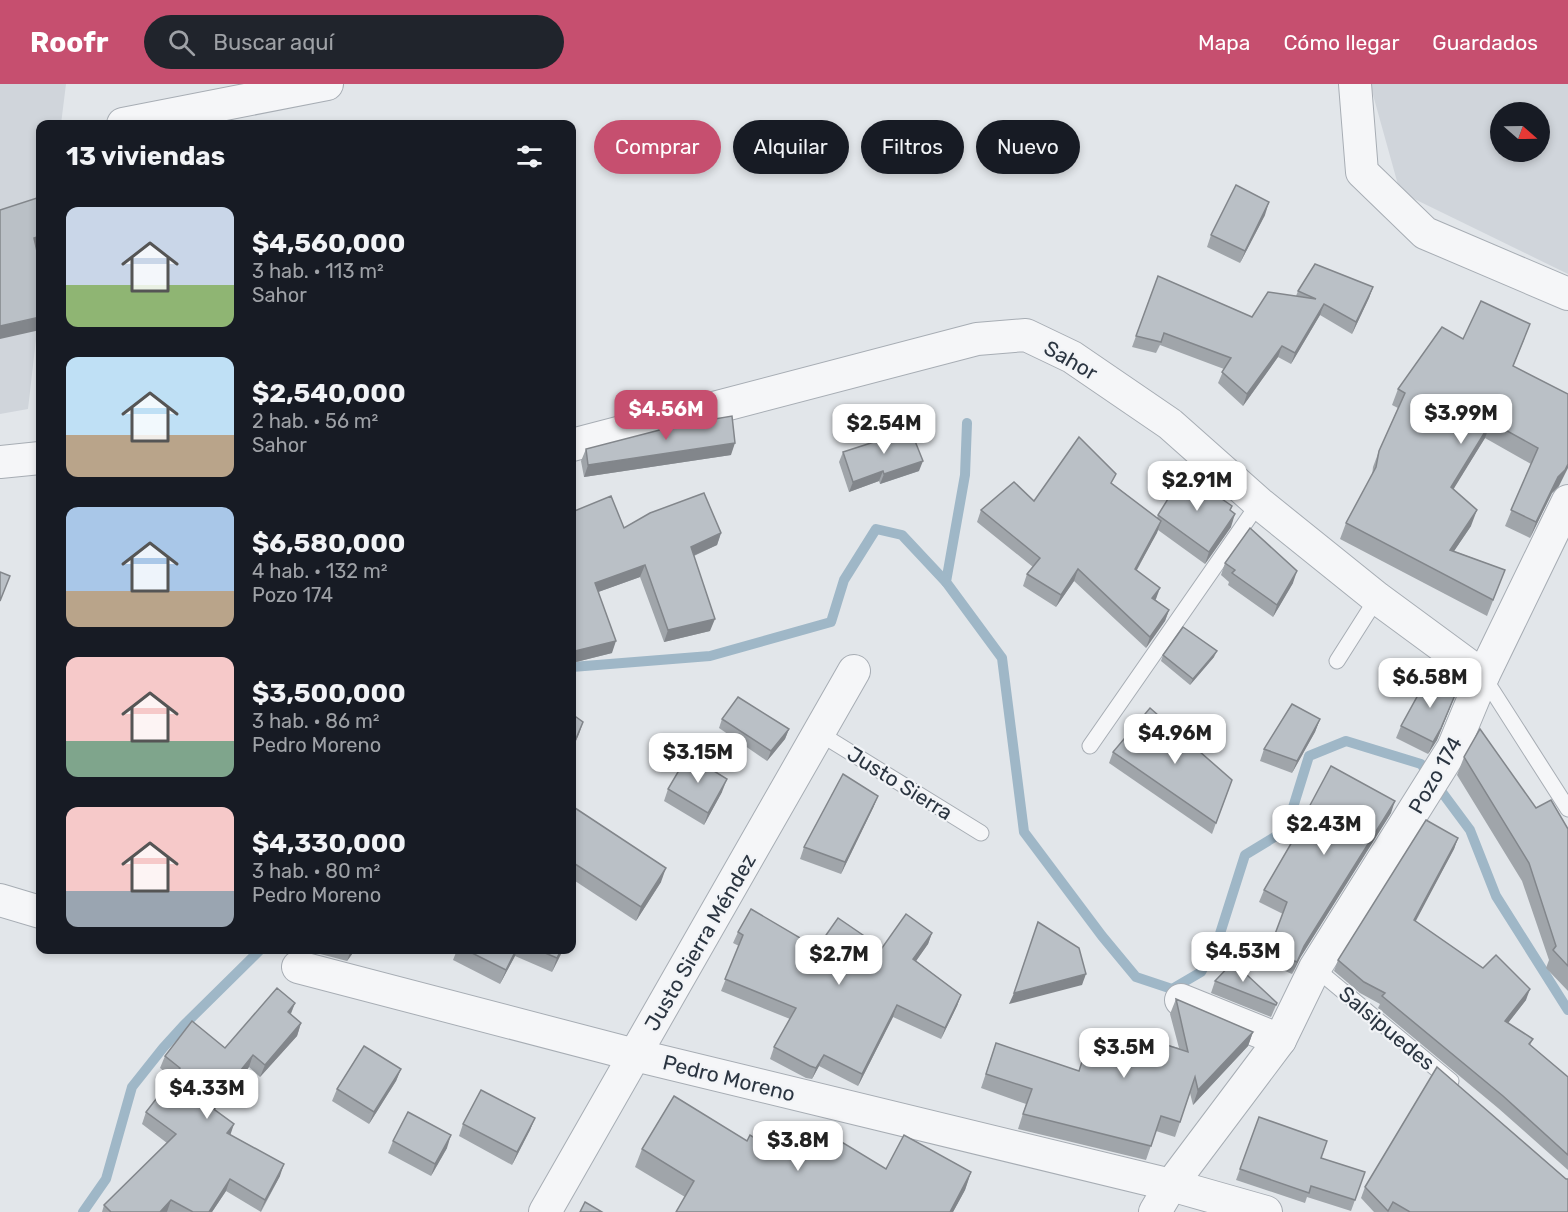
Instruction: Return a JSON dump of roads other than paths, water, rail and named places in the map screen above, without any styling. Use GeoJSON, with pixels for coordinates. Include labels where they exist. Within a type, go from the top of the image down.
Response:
{"type":"FeatureCollection","features":[{"type":"Feature","properties":{"kind":"street"},"geometry":{"type":"LineString","coordinates":[[143,120],[327,84]]}},
{"type":"Feature","properties":{"kind":"street"},"geometry":{"type":"LineString","coordinates":[[1355,84],[1362,172],[1425,232],[1568,294]]}},
{"type":"Feature","properties":{"kind":"street","name":"Sahor"},"geometry":{"type":"LineString","coordinates":[[576,444],[977,339],[1026,335],[1072,357],[1170,424],[1259,504],[1377,598],[1484,676]]}},
{"type":"Feature","properties":{"kind":"street"},"geometry":{"type":"LineString","coordinates":[[0,462],[36,458]]}},
{"type":"Feature","properties":{"kind":"street","name":"Pozo 174"},"geometry":{"type":"LineString","coordinates":[[1155,1212],[1170,1185],[1281,1040],[1315,968],[1453,748],[1484,676],[1568,501]]}},
{"type":"Feature","properties":{"kind":"street","name":"Justo Sierra Méndez"},"geometry":{"type":"LineString","coordinates":[[545,1212],[854,671]]}},
{"type":"Feature","properties":{"kind":"street"},"geometry":{"type":"LineString","coordinates":[[0,900],[36,911]]}},
{"type":"Feature","properties":{"kind":"street","name":"Pedro Moreno"},"geometry":{"type":"LineString","coordinates":[[298,967],[635,1055],[1170,1185],[1266,1212]]}},
{"type":"Feature","properties":{"kind":"street"},"geometry":{"type":"LineString","coordinates":[[1181,1000],[1281,1040]]}},
{"type":"Feature","properties":{"kind":"lane"},"geometry":{"type":"LineString","coordinates":[[1090,746],[1259,504]]}},
{"type":"Feature","properties":{"kind":"lane"},"geometry":{"type":"LineString","coordinates":[[1336,661],[1377,598]]}},
{"type":"Feature","properties":{"kind":"lane"},"geometry":{"type":"LineString","coordinates":[[1484,676],[1568,809]]}},
{"type":"Feature","properties":{"kind":"lane","name":"Justo Sierra"},"geometry":{"type":"LineString","coordinates":[[819,733],[981,833]]}},
{"type":"Feature","properties":{"kind":"lane","name":"Salsipuedes"},"geometry":{"type":"LineString","coordinates":[[1315,968],[1466,1093]]}},
{"type":"Feature","properties":{"kind":"waterway"},"geometry":{"type":"LineString","coordinates":[[967,423],[965,475],[946,582],[1002,658],[1024,832],[1102,936],[1136,977],[1172,989],[1201,972],[1217,943],[1245,855],[1286,830],[1309,756],[1346,741],[1421,764],[1470,830],[1496,896],[1568,1010]]}},
{"type":"Feature","properties":{"kind":"waterway"},"geometry":{"type":"LineString","coordinates":[[576,667],[710,656],[831,622],[844,580],[876,529],[902,535],[946,582]]}},
{"type":"Feature","properties":{"kind":"waterway"},"geometry":{"type":"LineString","coordinates":[[83,1212],[106,1179],[132,1087],[183,1026],[256,954]]}}]}
